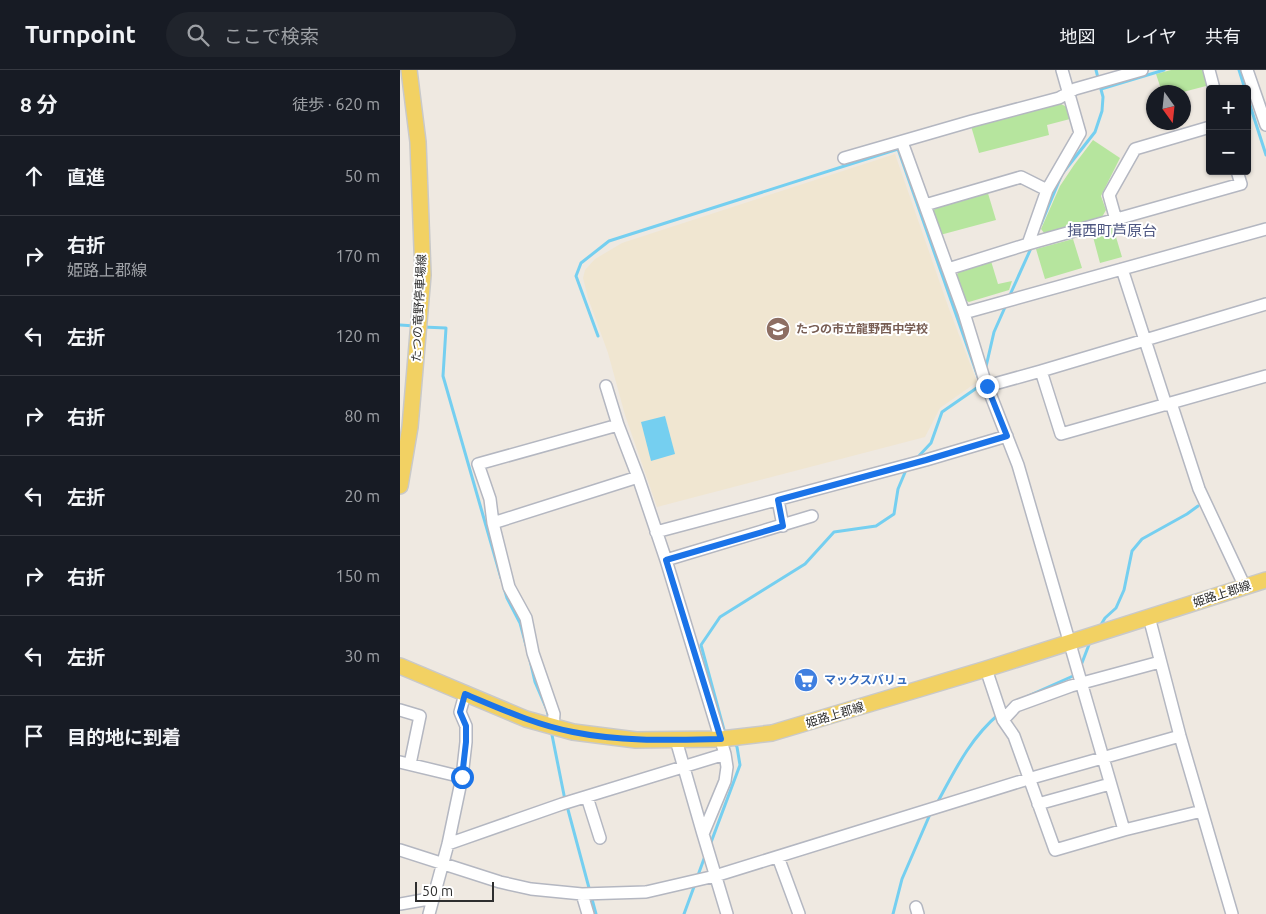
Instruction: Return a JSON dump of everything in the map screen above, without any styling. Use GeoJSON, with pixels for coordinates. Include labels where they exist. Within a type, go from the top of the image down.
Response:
{"type":"FeatureCollection","features":[{"type":"Feature","properties":{"kind":"main road","name":"たつの竜野停車場線"},"geometry":{"type":"LineString","coordinates":[[400,486],[410,427],[423,275],[418,142],[409,70]]}},
{"type":"Feature","properties":{"kind":"main road","name":"姫路上郡線"},"geometry":{"type":"LineString","coordinates":[[400,666],[526,719],[573,732],[636,740],[676,740],[723,746],[772,733],[1069,643],[1266,580]]}},
{"type":"Feature","properties":{"kind":"street"},"geometry":{"type":"LineString","coordinates":[[1028,244],[1047,190],[1080,133],[1062,70]]}},
{"type":"Feature","properties":{"kind":"street"},"geometry":{"type":"LineString","coordinates":[[844,158],[1059,98],[1075,89],[1127,72],[1142,70]]}},
{"type":"Feature","properties":{"kind":"street"},"geometry":{"type":"LineString","coordinates":[[1209,70],[1213,85]]}},
{"type":"Feature","properties":{"kind":"street"},"geometry":{"type":"LineString","coordinates":[[1247,70],[1266,125]]}},
{"type":"Feature","properties":{"kind":"street"},"geometry":{"type":"LineString","coordinates":[[1116,220],[1109,196],[1135,149],[1206,128]]}},
{"type":"Feature","properties":{"kind":"street"},"geometry":{"type":"LineString","coordinates":[[902,142],[964,313],[987,386],[1018,465],[1124,830]]}},
{"type":"Feature","properties":{"kind":"street"},"geometry":{"type":"LineString","coordinates":[[948,269],[1028,244],[1241,184],[1238,175]]}},
{"type":"Feature","properties":{"kind":"street"},"geometry":{"type":"LineString","coordinates":[[925,205],[1020,177],[1047,190]]}},
{"type":"Feature","properties":{"kind":"street"},"geometry":{"type":"LineString","coordinates":[[964,313],[1266,228]]}},
{"type":"Feature","properties":{"kind":"street"},"geometry":{"type":"LineString","coordinates":[[1122,269],[1144,340],[1199,489],[1245,587]]}},
{"type":"Feature","properties":{"kind":"street"},"geometry":{"type":"LineString","coordinates":[[987,386],[1266,304]]}},
{"type":"Feature","properties":{"kind":"street"},"geometry":{"type":"LineString","coordinates":[[1041,371],[1061,434],[1266,376]]}},
{"type":"Feature","properties":{"kind":"street"},"geometry":{"type":"LineString","coordinates":[[606,386],[666,560],[723,746],[727,767],[725,781],[704,834]]}},
{"type":"Feature","properties":{"kind":"street"},"geometry":{"type":"LineString","coordinates":[[553,727],[554,714],[534,653],[526,618],[509,587],[493,522],[490,499],[478,464],[618,425]]}},
{"type":"Feature","properties":{"kind":"street"},"geometry":{"type":"LineString","coordinates":[[656,532],[926,460],[1007,436]]}},
{"type":"Feature","properties":{"kind":"street"},"geometry":{"type":"LineString","coordinates":[[493,522],[638,477]]}},
{"type":"Feature","properties":{"kind":"street"},"geometry":{"type":"LineString","coordinates":[[778,500],[783,526]]}},
{"type":"Feature","properties":{"kind":"street"},"geometry":{"type":"LineString","coordinates":[[666,560],[812,516]]}},
{"type":"Feature","properties":{"kind":"street"},"geometry":{"type":"LineString","coordinates":[[1149,617],[1180,736],[1232,914]]}},
{"type":"Feature","properties":{"kind":"street"},"geometry":{"type":"LineString","coordinates":[[1003,720],[1016,706],[1071,686],[1078,675],[1160,662]]}},
{"type":"Feature","properties":{"kind":"street"},"geometry":{"type":"LineString","coordinates":[[986,668],[1003,720],[1014,736],[1055,850],[1124,830],[1202,811]]}},
{"type":"Feature","properties":{"kind":"street"},"geometry":{"type":"LineString","coordinates":[[429,914],[448,844],[462,777],[466,726],[460,712],[465,694]]}},
{"type":"Feature","properties":{"kind":"street"},"geometry":{"type":"LineString","coordinates":[[400,710],[420,716],[405,763],[462,777]]}},
{"type":"Feature","properties":{"kind":"street"},"geometry":{"type":"LineString","coordinates":[[400,850],[442,865],[531,889],[582,894],[646,892],[715,876],[1028,779],[1180,736]]}},
{"type":"Feature","properties":{"kind":"street"},"geometry":{"type":"LineString","coordinates":[[676,740],[727,914]]}},
{"type":"Feature","properties":{"kind":"street"},"geometry":{"type":"LineString","coordinates":[[448,844],[566,803],[683,767],[723,746]]}},
{"type":"Feature","properties":{"kind":"street"},"geometry":{"type":"LineString","coordinates":[[1038,804],[1110,784]]}},
{"type":"Feature","properties":{"kind":"street"},"geometry":{"type":"LineString","coordinates":[[587,797],[600,838]]}},
{"type":"Feature","properties":{"kind":"street"},"geometry":{"type":"LineString","coordinates":[[778,857],[799,914]]}},
{"type":"Feature","properties":{"kind":"street"},"geometry":{"type":"LineString","coordinates":[[582,894],[588,914]]}},
{"type":"Feature","properties":{"kind":"street"},"geometry":{"type":"LineString","coordinates":[[400,904],[433,900]]}},
{"type":"Feature","properties":{"kind":"shaded area","name":"たつの市立龍野西中学校"},"geometry":{"type":"Polygon","coordinates":[[[895,154],[948,306],[977,382],[940,408],[925,437],[657,507],[625,415],[608,353],[588,298],[583,278],[585,270],[595,259],[622,243],[895,154]]]}},
{"type":"Feature","properties":{"kind":"green space"},"geometry":{"type":"Polygon","coordinates":[[[1171,70],[1206,70],[1210,85],[1191,90],[1191,85],[1160,85],[1156,74],[1171,70]]]}},
{"type":"Feature","properties":{"kind":"green space"},"geometry":{"type":"Polygon","coordinates":[[[1059,103],[1067,107],[1070,119],[1047,125],[1049,135],[979,153],[971,126],[1059,103]]]}},
{"type":"Feature","properties":{"kind":"green space"},"geometry":{"type":"Polygon","coordinates":[[[1093,140],[1120,158],[1101,196],[1106,210],[1102,217],[1045,234],[1041,229],[1060,186],[1093,140]]]}},
{"type":"Feature","properties":{"kind":"green space"},"geometry":{"type":"Polygon","coordinates":[[[987,190],[996,220],[940,235],[933,213],[936,205],[987,190]]]}},
{"type":"Feature","properties":{"kind":"green space"},"geometry":{"type":"Polygon","coordinates":[[[1113,227],[1122,257],[1100,263],[1092,233],[1113,227]]]}},
{"type":"Feature","properties":{"kind":"green space"},"geometry":{"type":"Polygon","coordinates":[[[1073,239],[1082,268],[1045,279],[1036,249],[1073,239]]]}},
{"type":"Feature","properties":{"kind":"green space"},"geometry":{"type":"Polygon","coordinates":[[[991,261],[998,284],[1012,281],[1009,290],[969,302],[962,299],[955,279],[959,271],[991,261]]]}},
{"type":"Feature","properties":{"kind":"water"},"geometry":{"type":"Polygon","coordinates":[[[665,416],[675,454],[651,461],[641,422],[665,416]]]}},
{"type":"Feature","properties":{"kind":"waterway"},"geometry":{"type":"LineString","coordinates":[[1041,224],[1062,174],[1095,132],[1102,111],[1103,97],[1096,70]]}},
{"type":"Feature","properties":{"kind":"waterway"},"geometry":{"type":"LineString","coordinates":[[1101,89],[1164,70]]}},
{"type":"Feature","properties":{"kind":"waterway"},"geometry":{"type":"LineString","coordinates":[[1239,70],[1244,85]]}},
{"type":"Feature","properties":{"kind":"waterway"},"geometry":{"type":"LineString","coordinates":[[1251,108],[1266,155]]}},
{"type":"Feature","properties":{"kind":"waterway"},"geometry":{"type":"LineString","coordinates":[[598,336],[576,276],[581,263],[609,241],[898,149],[978,377]]}},
{"type":"Feature","properties":{"kind":"waterway"},"geometry":{"type":"LineString","coordinates":[[1009,297],[1032,246]]}},
{"type":"Feature","properties":{"kind":"waterway"},"geometry":{"type":"LineString","coordinates":[[985,371],[994,332],[1006,305]]}},
{"type":"Feature","properties":{"kind":"waterway"},"geometry":{"type":"LineString","coordinates":[[400,325],[415,326]]}},
{"type":"Feature","properties":{"kind":"waterway"},"geometry":{"type":"LineString","coordinates":[[423,327],[446,328],[443,376],[501,578]]}},
{"type":"Feature","properties":{"kind":"waterway"},"geometry":{"type":"LineString","coordinates":[[917,458],[931,443],[942,412],[981,385],[982,381]]}},
{"type":"Feature","properties":{"kind":"waterway"},"geometry":{"type":"LineString","coordinates":[[727,734],[724,730],[701,645],[720,617],[805,564],[834,532],[876,526],[894,514],[898,489],[906,470]]}},
{"type":"Feature","properties":{"kind":"waterway"},"geometry":{"type":"LineString","coordinates":[[1099,628],[1105,618],[1116,608],[1124,590],[1132,551],[1142,539],[1198,506]]}},
{"type":"Feature","properties":{"kind":"waterway"},"geometry":{"type":"LineString","coordinates":[[504,588],[520,623],[526,645]]}},
{"type":"Feature","properties":{"kind":"waterway"},"geometry":{"type":"LineString","coordinates":[[1080,668],[1090,642]]}},
{"type":"Feature","properties":{"kind":"waterway"},"geometry":{"type":"LineString","coordinates":[[529,656],[535,682],[549,719]]}},
{"type":"Feature","properties":{"kind":"waterway"},"geometry":{"type":"LineString","coordinates":[[1028,696],[1073,676],[1076,672]]}},
{"type":"Feature","properties":{"kind":"waterway"},"geometry":{"type":"LineString","coordinates":[[936,805],[971,745],[999,714]]}},
{"type":"Feature","properties":{"kind":"waterway"},"geometry":{"type":"LineString","coordinates":[[551,730],[565,800]]}},
{"type":"Feature","properties":{"kind":"waterway"},"geometry":{"type":"LineString","coordinates":[[710,845],[740,765],[737,747],[733,741]]}},
{"type":"Feature","properties":{"kind":"waterway"},"geometry":{"type":"LineString","coordinates":[[567,806],[596,914]]}},
{"type":"Feature","properties":{"kind":"waterway"},"geometry":{"type":"LineString","coordinates":[[893,914],[902,879],[931,812]]}},
{"type":"Feature","properties":{"kind":"waterway"},"geometry":{"type":"LineString","coordinates":[[697,878],[705,856]]}},
{"type":"Feature","properties":{"kind":"waterway"},"geometry":{"type":"LineString","coordinates":[[684,914],[695,884]]}},
{"type":"Feature","properties":{"kind":"place","name":"たつの市立龍野西中学校"},"geometry":{"type":"Point","coordinates":[778,329]}},
{"type":"Feature","properties":{"kind":"place","name":"マックスバリュ"},"geometry":{"type":"Point","coordinates":[806,680]}},
{"type":"Feature","properties":{"kind":"district","name":"揖西町芦原台"},"geometry":{"type":"Point","coordinates":[1112,231]}},
{"type":"Feature","properties":{"kind":"route"},"geometry":{"type":"LineString","coordinates":[[462,777],[466,726],[460,712],[465,694],[526,719],[573,732],[636,740],[721,739],[666,560],[783,526],[778,500],[1007,436],[987,386]]}}]}
